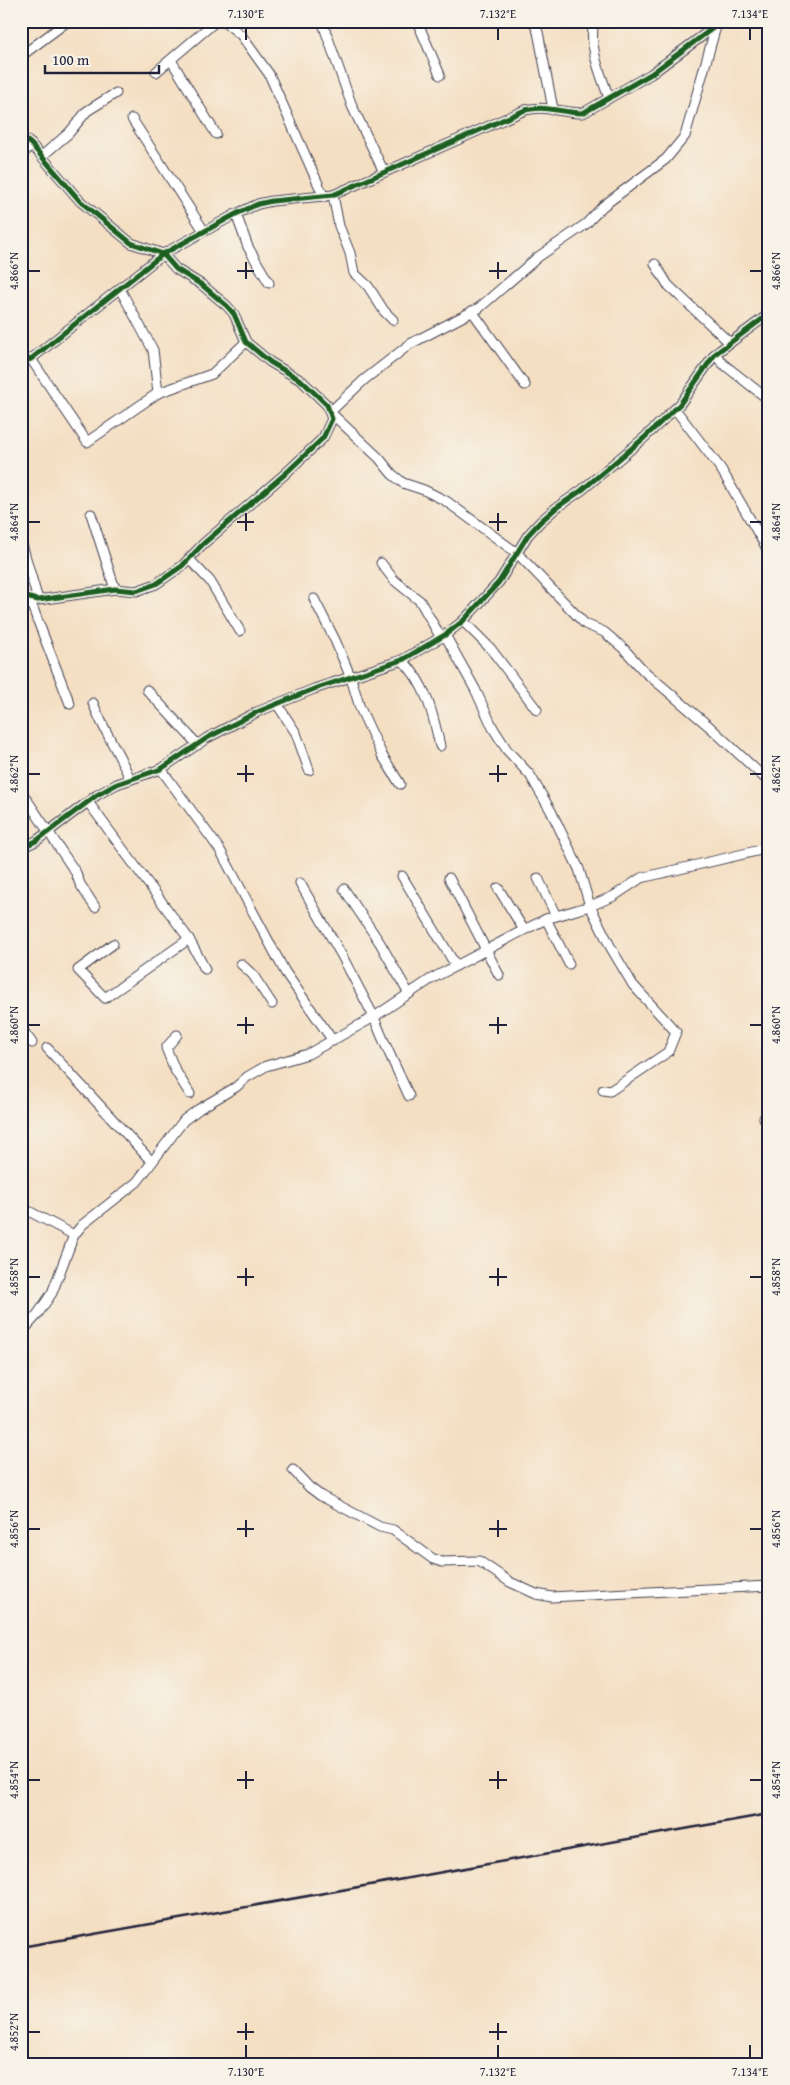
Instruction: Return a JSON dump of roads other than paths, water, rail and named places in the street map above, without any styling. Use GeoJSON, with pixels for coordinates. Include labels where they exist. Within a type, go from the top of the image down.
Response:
{"type":"FeatureCollection","features":[{"type":"Feature","properties":{"kind":"street"},"geometry":{"type":"LineString","coordinates":[[21,56],[68,21]]}},
{"type":"Feature","properties":{"kind":"street"},"geometry":{"type":"LineString","coordinates":[[156,72],[216,21]]}},
{"type":"Feature","properties":{"kind":"street"},"geometry":{"type":"LineString","coordinates":[[224,21],[241,35],[269,74],[329,196],[350,254],[354,273],[368,286],[384,311],[393,320]]}},
{"type":"Feature","properties":{"kind":"street"},"geometry":{"type":"LineString","coordinates":[[322,21],[352,106],[384,172]]}},
{"type":"Feature","properties":{"kind":"street"},"geometry":{"type":"LineString","coordinates":[[417,21],[440,75]]}},
{"type":"Feature","properties":{"kind":"street"},"geometry":{"type":"LineString","coordinates":[[533,21],[538,32],[553,108]]}},
{"type":"Feature","properties":{"kind":"street"},"geometry":{"type":"LineString","coordinates":[[594,21],[592,30],[594,49],[610,98]]}},
{"type":"Feature","properties":{"kind":"street"},"geometry":{"type":"LineString","coordinates":[[21,362],[31,359],[163,254],[181,246],[204,230],[236,214],[258,204],[272,201],[329,196],[510,115],[540,107],[572,113],[583,113],[651,74],[717,23]]}},
{"type":"Feature","properties":{"kind":"street"},"geometry":{"type":"LineString","coordinates":[[330,412],[364,380],[410,344],[479,308],[538,257],[586,224],[603,206],[666,159],[685,136],[717,23]]}},
{"type":"Feature","properties":{"kind":"street"},"geometry":{"type":"LineString","coordinates":[[171,60],[216,134]]}},
{"type":"Feature","properties":{"kind":"street"},"geometry":{"type":"LineString","coordinates":[[42,156],[69,132],[87,111],[116,93]]}},
{"type":"Feature","properties":{"kind":"street"},"geometry":{"type":"LineString","coordinates":[[132,119],[204,230]]}},
{"type":"Feature","properties":{"kind":"street"},"geometry":{"type":"LineString","coordinates":[[21,136],[42,156],[80,201],[131,243],[163,254],[176,269],[202,285],[227,306],[234,314],[246,342],[270,362],[302,381],[327,405],[332,419],[323,438],[285,474],[188,559],[156,584],[136,591],[115,589],[29,598]]}},
{"type":"Feature","properties":{"kind":"street"},"geometry":{"type":"LineString","coordinates":[[21,158],[31,144]]}},
{"type":"Feature","properties":{"kind":"street"},"geometry":{"type":"LineString","coordinates":[[236,214],[248,247],[269,283]]}},
{"type":"Feature","properties":{"kind":"street"},"geometry":{"type":"LineString","coordinates":[[655,264],[668,285],[730,343]]}},
{"type":"Feature","properties":{"kind":"street"},"geometry":{"type":"LineString","coordinates":[[120,289],[153,350],[158,393]]}},
{"type":"Feature","properties":{"kind":"street"},"geometry":{"type":"LineString","coordinates":[[472,311],[525,385]]}},
{"type":"Feature","properties":{"kind":"street"},"geometry":{"type":"LineString","coordinates":[[21,848],[48,833],[88,802],[117,784],[161,769],[230,725],[314,689],[402,660],[443,636],[463,621],[499,582],[528,535],[540,522],[601,474],[675,409],[715,354],[769,314]]}},
{"type":"Feature","properties":{"kind":"street"},"geometry":{"type":"LineString","coordinates":[[31,359],[87,442],[158,393],[212,374],[246,342]]}},
{"type":"Feature","properties":{"kind":"street"},"geometry":{"type":"LineString","coordinates":[[715,354],[722,363],[769,400]]}},
{"type":"Feature","properties":{"kind":"street"},"geometry":{"type":"LineString","coordinates":[[675,409],[721,469],[769,552]]}},
{"type":"Feature","properties":{"kind":"street"},"geometry":{"type":"LineString","coordinates":[[330,412],[352,430],[380,458],[392,474],[403,483],[424,490],[446,501],[517,553],[585,624],[604,632],[623,648],[644,672],[711,728],[769,782]]}},
{"type":"Feature","properties":{"kind":"street"},"geometry":{"type":"LineString","coordinates":[[91,514],[115,589]]}},
{"type":"Feature","properties":{"kind":"street"},"geometry":{"type":"LineString","coordinates":[[21,540],[29,598],[70,704]]}},
{"type":"Feature","properties":{"kind":"street"},"geometry":{"type":"LineString","coordinates":[[188,559],[210,580],[240,631]]}},
{"type":"Feature","properties":{"kind":"street"},"geometry":{"type":"LineString","coordinates":[[381,563],[394,580],[420,601],[443,636],[475,690],[506,750],[530,775],[551,811],[580,870],[590,906],[611,948],[633,985],[676,1032],[668,1052],[610,1091],[603,1090]]}},
{"type":"Feature","properties":{"kind":"street"},"geometry":{"type":"LineString","coordinates":[[314,599],[352,678],[360,708],[382,756],[400,784]]}},
{"type":"Feature","properties":{"kind":"street"},"geometry":{"type":"LineString","coordinates":[[463,621],[491,650],[538,710]]}},
{"type":"Feature","properties":{"kind":"street"},"geometry":{"type":"LineString","coordinates":[[402,660],[413,670],[422,684],[434,717],[440,746]]}},
{"type":"Feature","properties":{"kind":"street"},"geometry":{"type":"LineString","coordinates":[[147,690],[198,744]]}},
{"type":"Feature","properties":{"kind":"street"},"geometry":{"type":"LineString","coordinates":[[93,703],[102,725],[121,758],[130,779]]}},
{"type":"Feature","properties":{"kind":"street"},"geometry":{"type":"LineString","coordinates":[[277,704],[296,733],[309,770]]}},
{"type":"Feature","properties":{"kind":"street"},"geometry":{"type":"LineString","coordinates":[[161,769],[220,850],[285,972],[332,1041]]}},
{"type":"Feature","properties":{"kind":"street"},"geometry":{"type":"LineString","coordinates":[[21,791],[76,873],[80,884],[95,907]]}},
{"type":"Feature","properties":{"kind":"street"},"geometry":{"type":"LineString","coordinates":[[88,802],[188,939],[205,970]]}},
{"type":"Feature","properties":{"kind":"street"},"geometry":{"type":"LineString","coordinates":[[21,1333],[37,1315],[52,1293],[74,1235],[82,1225],[136,1182],[184,1120],[236,1087],[247,1077],[266,1066],[308,1054],[374,1017],[456,966],[546,919],[590,906],[614,896],[641,878],[769,848]]}},
{"type":"Feature","properties":{"kind":"street"},"geometry":{"type":"LineString","coordinates":[[402,876],[456,966]]}},
{"type":"Feature","properties":{"kind":"street"},"geometry":{"type":"LineString","coordinates":[[449,878],[488,950],[499,975]]}},
{"type":"Feature","properties":{"kind":"street"},"geometry":{"type":"LineString","coordinates":[[538,878],[556,916]]}},
{"type":"Feature","properties":{"kind":"street"},"geometry":{"type":"LineString","coordinates":[[300,883],[374,1017],[386,1051],[396,1067],[409,1096]]}},
{"type":"Feature","properties":{"kind":"street"},"geometry":{"type":"LineString","coordinates":[[498,888],[524,930]]}},
{"type":"Feature","properties":{"kind":"street"},"geometry":{"type":"LineString","coordinates":[[344,889],[380,943],[409,994]]}},
{"type":"Feature","properties":{"kind":"street"},"geometry":{"type":"LineString","coordinates":[[546,919],[569,964]]}},
{"type":"Feature","properties":{"kind":"street"},"geometry":{"type":"LineString","coordinates":[[113,944],[78,970],[104,998],[188,939]]}},
{"type":"Feature","properties":{"kind":"street"},"geometry":{"type":"LineString","coordinates":[[240,964],[253,975],[272,1004]]}},
{"type":"Feature","properties":{"kind":"street"},"geometry":{"type":"LineString","coordinates":[[21,1028],[32,1043]]}},
{"type":"Feature","properties":{"kind":"street"},"geometry":{"type":"LineString","coordinates":[[177,1035],[166,1048],[175,1070],[190,1094]]}},
{"type":"Feature","properties":{"kind":"street"},"geometry":{"type":"LineString","coordinates":[[47,1048],[152,1162]]}},
{"type":"Feature","properties":{"kind":"street"},"geometry":{"type":"LineString","coordinates":[[21,1207],[74,1235]]}},
{"type":"Feature","properties":{"kind":"street"},"geometry":{"type":"LineString","coordinates":[[292,1470],[321,1496],[380,1527],[393,1530],[433,1559],[442,1562],[482,1562],[510,1582],[542,1596],[769,1586]]}},
{"type":"Feature","properties":{"kind":"railway"},"geometry":{"type":"LineString","coordinates":[[21,1947],[769,1814]]}}]}
